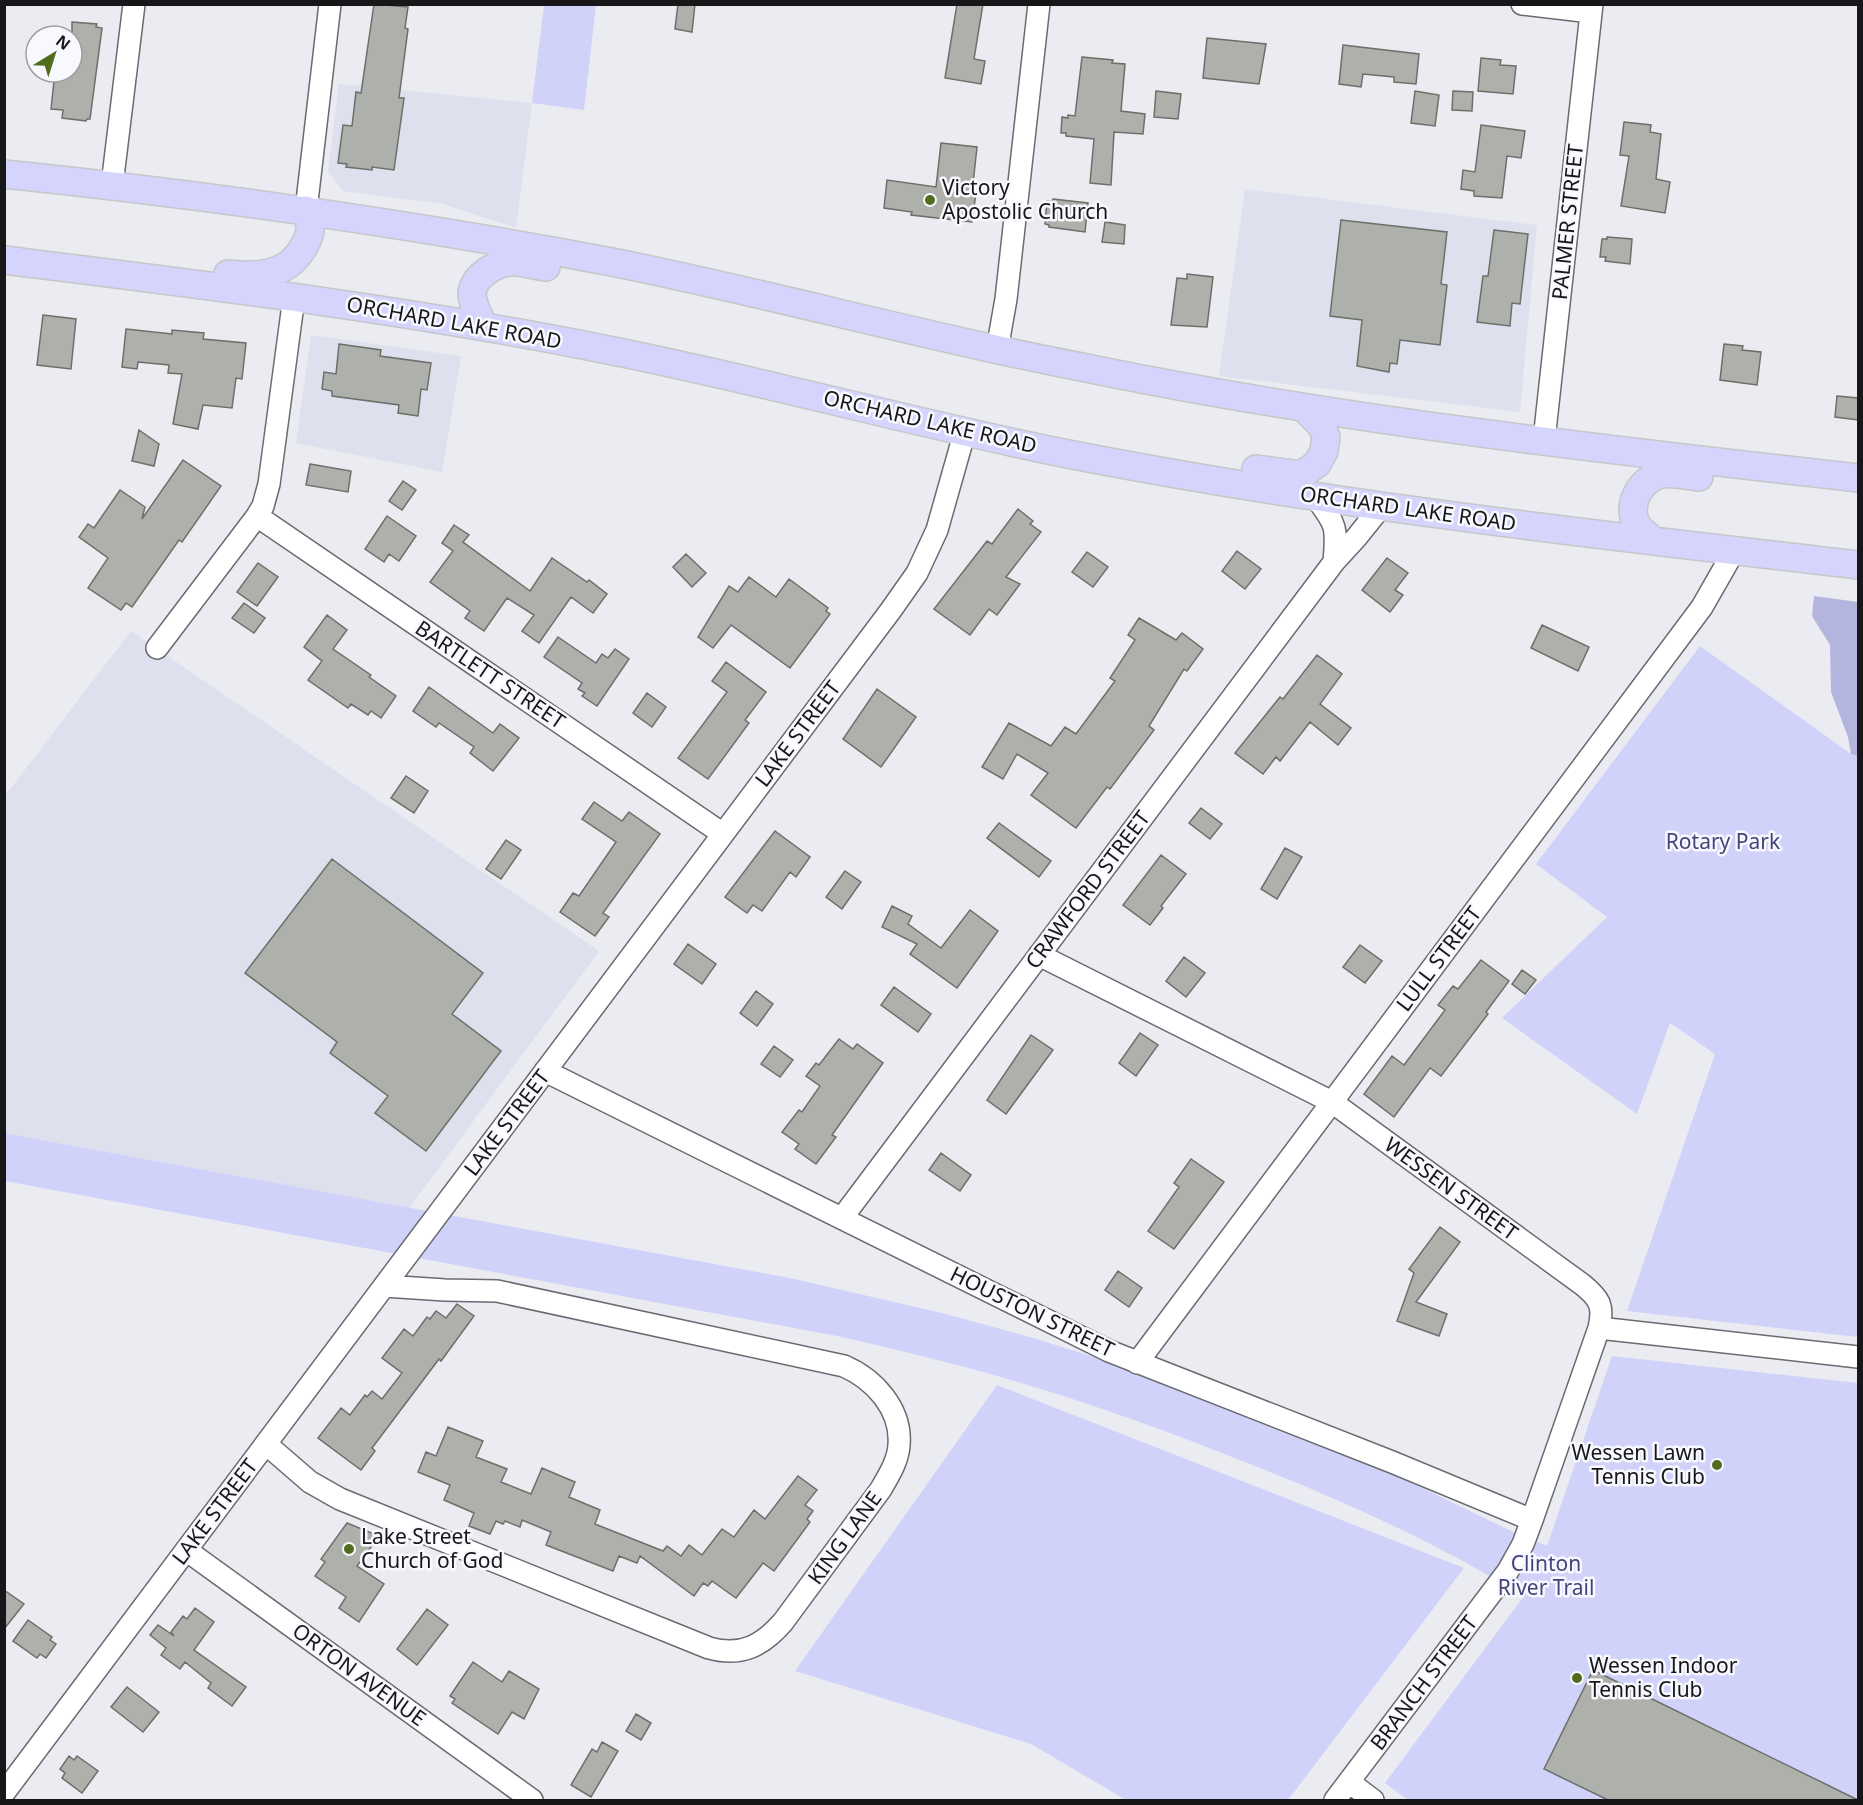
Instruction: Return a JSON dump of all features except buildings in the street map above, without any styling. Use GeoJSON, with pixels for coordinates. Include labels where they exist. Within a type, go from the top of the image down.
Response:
{"type":"FeatureCollection","features":[{"type":"Feature","properties":{"kind":"main road"},"geometry":{"type":"LineString","coordinates":[[4,174],[112,185],[306,210],[447,232],[781,298],[997,350],[1304,408],[1858,478]]}},
{"type":"Feature","properties":{"kind":"main road"},"geometry":{"type":"LineString","coordinates":[[4,192],[90,201],[112,185]]}},
{"type":"Feature","properties":{"kind":"main road"},"geometry":{"type":"LineString","coordinates":[[8,261],[36,251],[247,276],[269,273],[288,266],[305,245],[310,229],[306,210]]}},
{"type":"Feature","properties":{"kind":"main road","name":"ORCHARD LAKE ROAD"},"geometry":{"type":"LineString","coordinates":[[8,261],[294,297],[484,326],[605,349],[1064,453],[1316,498],[1858,565]]}},
{"type":"Feature","properties":{"kind":"main road"},"geometry":{"type":"LineString","coordinates":[[484,326],[473,304],[472,292],[480,278],[493,267],[516,261],[746,309],[781,298]]}},
{"type":"Feature","properties":{"kind":"main road"},"geometry":{"type":"LineString","coordinates":[[1064,453],[1084,439],[1301,475],[1317,464],[1324,451],[1326,437],[1322,426],[1304,408]]}},
{"type":"Feature","properties":{"kind":"main road"},"geometry":{"type":"LineString","coordinates":[[1654,541],[1635,523],[1633,511],[1640,488],[1653,478],[1665,474],[1858,495]]}},
{"type":"Feature","properties":{"kind":"street"},"geometry":{"type":"LineString","coordinates":[[112,185],[134,4]]}},
{"type":"Feature","properties":{"kind":"street"},"geometry":{"type":"LineString","coordinates":[[306,210],[330,4]]}},
{"type":"Feature","properties":{"kind":"street"},"geometry":{"type":"LineString","coordinates":[[997,350],[1006,298],[1039,4]]}},
{"type":"Feature","properties":{"kind":"street"},"geometry":{"type":"LineString","coordinates":[[1522,4],[1592,8]]}},
{"type":"Feature","properties":{"kind":"street","name":"PALMER STREET"},"geometry":{"type":"LineString","coordinates":[[1544,440],[1592,8]]}},
{"type":"Feature","properties":{"kind":"street"},"geometry":{"type":"LineString","coordinates":[[156,648],[263,506],[269,484],[294,297]]}},
{"type":"Feature","properties":{"kind":"street","name":"LAKE STREET"},"geometry":{"type":"LineString","coordinates":[[4,1792],[891,610],[917,573],[937,530],[965,431]]}},
{"type":"Feature","properties":{"kind":"street"},"geometry":{"type":"LineString","coordinates":[[1316,498],[1334,524],[1336,537],[1334,562]]}},
{"type":"Feature","properties":{"kind":"street","name":"CRAWFORD STREET"},"geometry":{"type":"LineString","coordinates":[[842,1218],[1334,562],[1381,507]]}},
{"type":"Feature","properties":{"kind":"street","name":"BARTLETT STREET"},"geometry":{"type":"LineString","coordinates":[[257,516],[723,834]]}},
{"type":"Feature","properties":{"kind":"street","name":"LULL STREET"},"geometry":{"type":"LineString","coordinates":[[1137,1363],[1702,607],[1734,550]]}},
{"type":"Feature","properties":{"kind":"street","name":"WESSEN STREET"},"geometry":{"type":"LineString","coordinates":[[1039,955],[1332,1102],[1598,1297],[1601,1319],[1599,1329]]}},
{"type":"Feature","properties":{"kind":"street","name":"HOUSTON STREET"},"geometry":{"type":"LineString","coordinates":[[545,1071],[1137,1363],[1392,1462],[1532,1520]]}},
{"type":"Feature","properties":{"kind":"street","name":"KING LANE"},"geometry":{"type":"LineString","coordinates":[[266,1443],[309,1482],[340,1499],[709,1648],[729,1652],[742,1651],[757,1644],[783,1622],[881,1489],[894,1465],[898,1453],[899,1437],[897,1424],[888,1404],[869,1380],[843,1366],[503,1292],[384,1286]]}},
{"type":"Feature","properties":{"kind":"street"},"geometry":{"type":"LineString","coordinates":[[1599,1329],[1858,1357]]}},
{"type":"Feature","properties":{"kind":"street","name":"BRANCH STREET"},"geometry":{"type":"LineString","coordinates":[[1335,1800],[1508,1571],[1523,1544],[1599,1329]]}},
{"type":"Feature","properties":{"kind":"street","name":"ORTON AVENUE"},"geometry":{"type":"LineString","coordinates":[[186,1550],[532,1800]]}},
{"type":"Feature","properties":{"kind":"street"},"geometry":{"type":"LineString","coordinates":[[1349,1782],[1373,1800]]}},
{"type":"Feature","properties":{"kind":"shaded area"},"geometry":{"type":"Polygon","coordinates":[[[339,84],[532,103],[516,228],[443,204],[343,191],[328,171],[339,84]]]}},
{"type":"Feature","properties":{"kind":"shaded area"},"geometry":{"type":"Polygon","coordinates":[[[1245,189],[1537,225],[1520,412],[1219,376],[1245,189]]]}},
{"type":"Feature","properties":{"kind":"shaded area"},"geometry":{"type":"Polygon","coordinates":[[[311,335],[461,356],[442,472],[296,443],[311,335]]]}},
{"type":"Feature","properties":{"kind":"shaded area"},"geometry":{"type":"Polygon","coordinates":[[[1814,596],[1858,602],[1858,756],[1851,754],[1848,737],[1831,692],[1830,645],[1812,616],[1814,596]]]}},
{"type":"Feature","properties":{"kind":"shaded area"},"geometry":{"type":"Polygon","coordinates":[[[131,631],[599,951],[409,1208],[5,1133],[4,797],[131,631]]]}},
{"type":"Feature","properties":{"kind":"green space"},"geometry":{"type":"Polygon","coordinates":[[[544,5],[596,5],[584,110],[532,103],[544,5]]]}},
{"type":"Feature","properties":{"kind":"green space","name":"Rotary Park"},"geometry":{"type":"Polygon","coordinates":[[[1700,646],[1851,754],[1858,756],[1858,1337],[1627,1311],[1715,1054],[1670,1023],[1637,1114],[1502,1018],[1607,917],[1536,864],[1700,646]]]}},
{"type":"Feature","properties":{"kind":"green space","name":"Clinton River Trail"},"geometry":{"type":"Polygon","coordinates":[[[4,1133],[790,1278],[946,1314],[1120,1365],[1346,1451],[1511,1531],[1547,1546],[1612,1356],[1858,1383],[1858,1800],[1408,1800],[1385,1783],[1524,1596],[1384,1521],[1183,1438],[1073,1399],[973,1369],[837,1336],[5,1181],[4,1133]]]}},
{"type":"Feature","properties":{"kind":"green space"},"geometry":{"type":"Polygon","coordinates":[[[997,1385],[1464,1568],[1288,1800],[1126,1800],[1031,1744],[795,1671],[997,1385]]]}},
{"type":"Feature","properties":{"kind":"place","name":"Victory Apostolic Church"},"geometry":{"type":"Point","coordinates":[930,200]}},
{"type":"Feature","properties":{"kind":"place","name":"Wessen Lawn Tennis Club"},"geometry":{"type":"Point","coordinates":[1717,1465]}},
{"type":"Feature","properties":{"kind":"place","name":"Lake Street Church of God"},"geometry":{"type":"Point","coordinates":[349,1549]}},
{"type":"Feature","properties":{"kind":"place","name":"Wessen Indoor Tennis Club"},"geometry":{"type":"Point","coordinates":[1577,1678]}}]}
